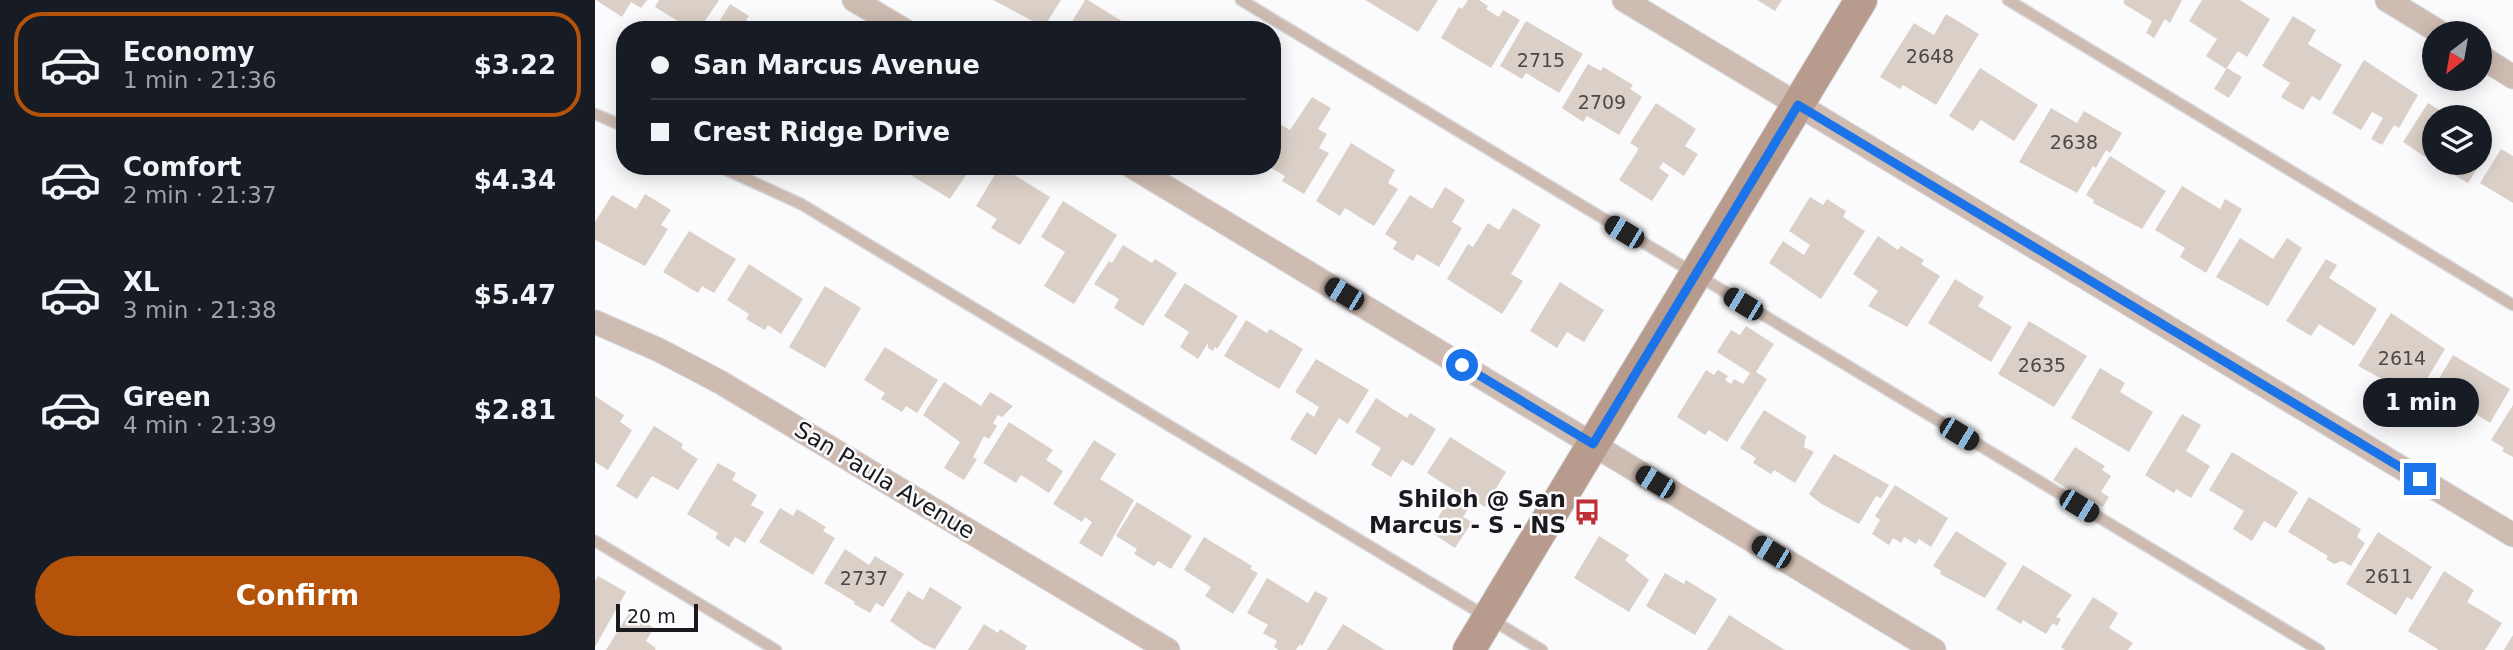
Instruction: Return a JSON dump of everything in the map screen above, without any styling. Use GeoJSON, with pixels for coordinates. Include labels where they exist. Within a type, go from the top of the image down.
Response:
{"type":"FeatureCollection","features":[{"type":"Feature","properties":{"kind":"street"},"geometry":{"type":"LineString","coordinates":[[854,0],[889,21]]}},
{"type":"Feature","properties":{"kind":"street"},"geometry":{"type":"LineString","coordinates":[[1624,0],[2513,535]]}},
{"type":"Feature","properties":{"kind":"street"},"geometry":{"type":"LineString","coordinates":[[1469,650],[1861,0]]}},
{"type":"Feature","properties":{"kind":"street"},"geometry":{"type":"LineString","coordinates":[[2387,0],[2422,21]]}},
{"type":"Feature","properties":{"kind":"street"},"geometry":{"type":"LineString","coordinates":[[2492,64],[2513,77]]}},
{"type":"Feature","properties":{"kind":"street"},"geometry":{"type":"LineString","coordinates":[[1146,175],[1934,650]]}},
{"type":"Feature","properties":{"kind":"street","name":"San Paula Avenue"},"geometry":{"type":"LineString","coordinates":[[595,322],[659,350],[720,382],[1168,650]]}},
{"type":"Feature","properties":{"kind":"lane"},"geometry":{"type":"LineString","coordinates":[[1241,0],[1276,21]]}},
{"type":"Feature","properties":{"kind":"lane"},"geometry":{"type":"LineString","coordinates":[[2008,0],[2513,305]]}},
{"type":"Feature","properties":{"kind":"lane"},"geometry":{"type":"LineString","coordinates":[[1281,24],[2319,650]]}},
{"type":"Feature","properties":{"kind":"lane"},"geometry":{"type":"LineString","coordinates":[[595,114],[616,123]]}},
{"type":"Feature","properties":{"kind":"lane"},"geometry":{"type":"LineString","coordinates":[[738,175],[801,204],[1542,650]]}},
{"type":"Feature","properties":{"kind":"lane"},"geometry":{"type":"LineString","coordinates":[[595,541],[776,650]]}},
{"type":"Feature","properties":{"kind":"building"},"geometry":{"type":"Polygon","coordinates":[[[596,0],[647,0],[641,8],[631,2],[622,17],[596,0]]]}},
{"type":"Feature","properties":{"kind":"building"},"geometry":{"type":"Polygon","coordinates":[[[659,0],[719,0],[705,21],[678,21],[655,7],[659,0]]]}},
{"type":"Feature","properties":{"kind":"building"},"geometry":{"type":"Polygon","coordinates":[[[993,0],[1061,0],[1048,21],[1033,21],[993,0]]]}},
{"type":"Feature","properties":{"kind":"building"},"geometry":{"type":"Polygon","coordinates":[[[1085,0],[1088,0],[1122,21],[1072,21],[1085,0]]]}},
{"type":"Feature","properties":{"kind":"building"},"geometry":{"type":"Polygon","coordinates":[[[1365,0],[1438,0],[1418,32],[1365,0]]]}},
{"type":"Feature","properties":{"kind":"building"},"geometry":{"type":"Polygon","coordinates":[[[1468,0],[1479,0],[1488,6],[1486,9],[1499,17],[1503,10],[1520,20],[1491,68],[1441,38],[1459,7],[1462,9],[1468,0]]]}},
{"type":"Feature","properties":{"kind":"building"},"geometry":{"type":"Polygon","coordinates":[[[1757,0],[1782,0],[1775,11],[1757,0]]]}},
{"type":"Feature","properties":{"kind":"building"},"geometry":{"type":"Polygon","coordinates":[[[2124,0],[2182,0],[2170,23],[2165,19],[2154,38],[2146,33],[2152,21],[2124,4],[2124,0]]]}},
{"type":"Feature","properties":{"kind":"building"},"geometry":{"type":"Polygon","coordinates":[[[2202,0],[2240,0],[2270,19],[2247,57],[2238,51],[2226,69],[2206,56],[2217,39],[2189,21],[2202,0]]]}},
{"type":"Feature","properties":{"kind":"building"},"geometry":{"type":"Polygon","coordinates":[[[730,4],[749,16],[748,21],[720,21],[730,4]]]}},
{"type":"Feature","properties":{"kind":"building"},"geometry":{"type":"Polygon","coordinates":[[[1946,14],[1979,34],[1936,105],[1903,85],[1900,89],[1880,77],[1914,23],[1934,35],[1946,14]]]}},
{"type":"Feature","properties":{"kind":"building"},"geometry":{"type":"Polygon","coordinates":[[[2293,16],[2316,30],[2308,44],[2342,65],[2320,101],[2312,96],[2303,110],[2281,97],[2290,83],[2262,66],[2293,16]]]}},
{"type":"Feature","properties":{"kind":"building"},"geometry":{"type":"Polygon","coordinates":[[[1526,21],[1583,54],[1559,93],[1526,73],[1522,79],[1500,66],[1526,21]]]}},
{"type":"Feature","properties":{"kind":"building"},"geometry":{"type":"Polygon","coordinates":[[[2364,60],[2418,95],[2399,128],[2394,125],[2382,145],[2371,139],[2383,118],[2372,112],[2361,130],[2332,113],[2364,60]]]}},
{"type":"Feature","properties":{"kind":"building"},"geometry":{"type":"Polygon","coordinates":[[[1588,64],[1601,71],[1603,67],[1633,85],[1630,89],[1642,97],[1619,135],[1587,116],[1583,122],[1562,108],[1588,64]]]}},
{"type":"Feature","properties":{"kind":"building"},"geometry":{"type":"Polygon","coordinates":[[[1980,68],[2038,105],[2014,141],[1981,120],[1973,131],[1949,116],[1980,68]]]}},
{"type":"Feature","properties":{"kind":"building"},"geometry":{"type":"Polygon","coordinates":[[[2227,68],[2242,77],[2229,98],[2214,89],[2227,68]]]}},
{"type":"Feature","properties":{"kind":"building"},"geometry":{"type":"Polygon","coordinates":[[[1312,97],[1331,108],[1318,129],[1327,134],[1319,148],[1329,153],[1304,194],[1282,181],[1285,176],[1281,174],[1281,125],[1290,130],[1312,97]]]}},
{"type":"Feature","properties":{"kind":"building"},"geometry":{"type":"Polygon","coordinates":[[[1656,103],[1696,129],[1685,146],[1698,154],[1684,176],[1663,162],[1659,168],[1669,175],[1652,201],[1619,180],[1637,152],[1638,148],[1630,143],[1656,103]]]}},
{"type":"Feature","properties":{"kind":"building"},"geometry":{"type":"Polygon","coordinates":[[[2051,108],[2077,123],[2084,111],[2122,133],[2110,153],[2106,150],[2096,168],[2093,166],[2077,193],[2019,162],[2051,108]]]}},
{"type":"Feature","properties":{"kind":"building"},"geometry":{"type":"Polygon","coordinates":[[[2422,112],[2422,155],[2403,142],[2422,112]]]}},
{"type":"Feature","properties":{"kind":"building"},"geometry":{"type":"Polygon","coordinates":[[[1351,143],[1395,170],[1388,183],[1398,189],[1374,226],[1345,208],[1340,216],[1316,201],[1351,143]]]}},
{"type":"Feature","properties":{"kind":"building"},"geometry":{"type":"Polygon","coordinates":[[[2501,149],[2513,156],[2513,203],[2480,183],[2485,175],[2492,175],[2492,164],[2501,149]]]}},
{"type":"Feature","properties":{"kind":"building"},"geometry":{"type":"Polygon","coordinates":[[[2110,156],[2166,191],[2142,229],[2093,203],[2094,200],[2086,195],[2110,156]]]}},
{"type":"Feature","properties":{"kind":"building"},"geometry":{"type":"Polygon","coordinates":[[[911,175],[966,175],[950,199],[911,175]]]}},
{"type":"Feature","properties":{"kind":"building"},"geometry":{"type":"Polygon","coordinates":[[[995,175],[1015,175],[1050,197],[1020,245],[991,228],[997,219],[976,206],[995,175]]]}},
{"type":"Feature","properties":{"kind":"building"},"geometry":{"type":"Polygon","coordinates":[[[2454,175],[2473,175],[2468,183],[2454,175]]]}},
{"type":"Feature","properties":{"kind":"building"},"geometry":{"type":"Polygon","coordinates":[[[2182,186],[2220,209],[2225,199],[2242,209],[2206,273],[2180,257],[2185,248],[2155,230],[2182,186]]]}},
{"type":"Feature","properties":{"kind":"building"},"geometry":{"type":"Polygon","coordinates":[[[1445,187],[1465,200],[1452,222],[1462,228],[1439,267],[1417,254],[1413,261],[1393,249],[1397,242],[1385,234],[1410,195],[1432,209],[1445,187]]]}},
{"type":"Feature","properties":{"kind":"building"},"geometry":{"type":"Polygon","coordinates":[[[645,194],[671,210],[661,225],[668,229],[645,266],[595,240],[595,222],[612,195],[636,209],[645,194]]]}},
{"type":"Feature","properties":{"kind":"building"},"geometry":{"type":"Polygon","coordinates":[[[1810,197],[1823,205],[1827,199],[1846,211],[1843,217],[1865,231],[1821,299],[1769,263],[1783,241],[1804,255],[1810,245],[1789,231],[1810,197]]]}},
{"type":"Feature","properties":{"kind":"building"},"geometry":{"type":"Polygon","coordinates":[[[1063,201],[1117,235],[1074,304],[1044,286],[1065,252],[1041,237],[1063,201]]]}},
{"type":"Feature","properties":{"kind":"building"},"geometry":{"type":"Polygon","coordinates":[[[1513,208],[1541,225],[1511,274],[1523,281],[1502,314],[1447,279],[1468,244],[1473,247],[1488,223],[1499,230],[1513,208]]]}},
{"type":"Feature","properties":{"kind":"building"},"geometry":{"type":"Polygon","coordinates":[[[689,231],[736,259],[714,293],[702,286],[698,293],[663,272],[689,231]]]}},
{"type":"Feature","properties":{"kind":"building"},"geometry":{"type":"Polygon","coordinates":[[[1878,236],[1898,250],[1901,246],[1924,260],[1921,264],[1940,276],[1907,327],[1868,306],[1878,291],[1853,274],[1878,236]]]}},
{"type":"Feature","properties":{"kind":"building"},"geometry":{"type":"Polygon","coordinates":[[[2240,238],[2273,259],[2287,238],[2302,248],[2268,306],[2216,277],[2240,238]]]}},
{"type":"Feature","properties":{"kind":"building"},"geometry":{"type":"Polygon","coordinates":[[[1123,245],[1152,263],[1155,259],[1177,273],[1143,326],[1114,308],[1119,299],[1094,284],[1123,245]]]}},
{"type":"Feature","properties":{"kind":"building"},"geometry":{"type":"Polygon","coordinates":[[[2326,259],[2337,265],[2329,278],[2377,309],[2354,346],[2319,324],[2311,336],[2286,321],[2326,259]]]}},
{"type":"Feature","properties":{"kind":"building"},"geometry":{"type":"Polygon","coordinates":[[[749,264],[803,299],[781,334],[768,325],[765,330],[746,319],[749,314],[727,300],[749,264]]]}},
{"type":"Feature","properties":{"kind":"building"},"geometry":{"type":"Polygon","coordinates":[[[1955,279],[1984,297],[1978,306],[2012,327],[1991,362],[1928,323],[1955,279]]]}},
{"type":"Feature","properties":{"kind":"building"},"geometry":{"type":"Polygon","coordinates":[[[1560,282],[1604,310],[1584,342],[1567,332],[1557,348],[1530,331],[1560,282]]]}},
{"type":"Feature","properties":{"kind":"building"},"geometry":{"type":"Polygon","coordinates":[[[1185,283],[1238,316],[1217,349],[1215,347],[1213,351],[1208,348],[1208,343],[1198,359],[1180,347],[1189,332],[1164,316],[1185,283]]]}},
{"type":"Feature","properties":{"kind":"building"},"geometry":{"type":"Polygon","coordinates":[[[825,286],[861,308],[825,368],[789,347],[825,286]]]}},
{"type":"Feature","properties":{"kind":"building"},"geometry":{"type":"Polygon","coordinates":[[[2391,313],[2445,349],[2416,397],[2358,366],[2391,313]]]}},
{"type":"Feature","properties":{"kind":"building"},"geometry":{"type":"Polygon","coordinates":[[[1246,320],[1267,333],[1270,329],[1303,349],[1279,389],[1224,356],[1246,320]]]}},
{"type":"Feature","properties":{"kind":"building"},"geometry":{"type":"Polygon","coordinates":[[[2029,321],[2087,356],[2054,407],[1998,374],[2029,321]]]}},
{"type":"Feature","properties":{"kind":"building"},"geometry":{"type":"Polygon","coordinates":[[[1746,326],[1774,344],[1756,372],[1767,379],[1727,442],[1709,430],[1705,435],[1677,417],[1706,370],[1714,375],[1718,370],[1728,376],[1725,380],[1731,384],[1734,379],[1743,384],[1750,373],[1717,352],[1731,330],[1740,335],[1746,326]]]}},
{"type":"Feature","properties":{"kind":"building"},"geometry":{"type":"Polygon","coordinates":[[[885,347],[938,380],[917,413],[906,406],[902,412],[881,399],[885,393],[864,380],[885,347]]]}},
{"type":"Feature","properties":{"kind":"building"},"geometry":{"type":"Polygon","coordinates":[[[2453,355],[2510,389],[2490,423],[2468,409],[2462,418],[2450,411],[2446,417],[2424,404],[2453,355]]]}},
{"type":"Feature","properties":{"kind":"building"},"geometry":{"type":"Polygon","coordinates":[[[1316,359],[1369,390],[1348,424],[1339,418],[1316,455],[1290,439],[1307,412],[1314,417],[1319,407],[1295,392],[1316,359]]]}},
{"type":"Feature","properties":{"kind":"building"},"geometry":{"type":"Polygon","coordinates":[[[2100,368],[2125,383],[2120,392],[2153,412],[2129,452],[2071,418],[2100,368]]]}},
{"type":"Feature","properties":{"kind":"building"},"geometry":{"type":"Polygon","coordinates":[[[944,382],[981,406],[990,392],[1013,406],[1002,417],[998,415],[993,423],[997,426],[989,439],[984,436],[973,457],[977,459],[964,480],[944,468],[960,442],[923,415],[944,382]]]}},
{"type":"Feature","properties":{"kind":"building"},"geometry":{"type":"Polygon","coordinates":[[[595,396],[624,415],[620,422],[632,430],[608,470],[595,462],[595,396]]]}},
{"type":"Feature","properties":{"kind":"building"},"geometry":{"type":"Polygon","coordinates":[[[1376,398],[1407,418],[1410,413],[1436,429],[1413,466],[1402,460],[1391,477],[1371,465],[1381,448],[1355,432],[1376,398]]]}},
{"type":"Feature","properties":{"kind":"building"},"geometry":{"type":"Polygon","coordinates":[[[2513,405],[2513,457],[2491,440],[2513,405]]]}},
{"type":"Feature","properties":{"kind":"building"},"geometry":{"type":"Polygon","coordinates":[[[1764,410],[1806,436],[1804,447],[1814,452],[1795,483],[1774,470],[1771,474],[1753,463],[1756,458],[1740,448],[1764,410]]]}},
{"type":"Feature","properties":{"kind":"building"},"geometry":{"type":"Polygon","coordinates":[[[2182,414],[2201,425],[2186,451],[2210,466],[2191,498],[2176,489],[2174,493],[2145,475],[2182,414]]]}},
{"type":"Feature","properties":{"kind":"building"},"geometry":{"type":"Polygon","coordinates":[[[1009,422],[1053,450],[1046,460],[1063,471],[1049,493],[1021,475],[1016,483],[983,463],[1009,422]]]}},
{"type":"Feature","properties":{"kind":"building"},"geometry":{"type":"Polygon","coordinates":[[[654,426],[683,444],[681,448],[698,459],[678,490],[652,476],[637,499],[616,486],[654,426]]]}},
{"type":"Feature","properties":{"kind":"building"},"geometry":{"type":"Polygon","coordinates":[[[1450,437],[1506,472],[1485,507],[1474,500],[1463,517],[1472,522],[1455,548],[1429,531],[1455,491],[1427,473],[1450,437]]]}},
{"type":"Feature","properties":{"kind":"building"},"geometry":{"type":"Polygon","coordinates":[[[1094,440],[1116,454],[1100,479],[1134,500],[1102,557],[1079,543],[1092,522],[1085,517],[1082,522],[1053,504],[1094,440]]]}},
{"type":"Feature","properties":{"kind":"building"},"geometry":{"type":"Polygon","coordinates":[[[2075,447],[2105,466],[2102,470],[2111,476],[2101,492],[2109,497],[2103,507],[2095,502],[2093,505],[2053,480],[2075,447]]]}},
{"type":"Feature","properties":{"kind":"building"},"geometry":{"type":"Polygon","coordinates":[[[2232,452],[2298,492],[2276,528],[2264,521],[2252,541],[2233,529],[2244,511],[2209,490],[2232,452]]]}},
{"type":"Feature","properties":{"kind":"building"},"geometry":{"type":"Polygon","coordinates":[[[1834,454],[1889,485],[1881,498],[1876,496],[1859,524],[1809,494],[1834,454]]]}},
{"type":"Feature","properties":{"kind":"building"},"geometry":{"type":"Polygon","coordinates":[[[718,463],[736,473],[732,480],[757,495],[751,505],[764,512],[745,543],[735,537],[729,547],[715,538],[718,533],[687,514],[718,463]]]}},
{"type":"Feature","properties":{"kind":"building"},"geometry":{"type":"Polygon","coordinates":[[[1895,485],[1948,518],[1931,547],[1919,539],[1916,544],[1904,537],[1901,543],[1893,538],[1889,545],[1872,534],[1880,520],[1875,516],[1895,485]]]}},
{"type":"Feature","properties":{"kind":"building"},"geometry":{"type":"Polygon","coordinates":[[[2309,497],[2361,529],[2357,537],[2365,543],[2351,566],[2342,561],[2334,564],[2326,559],[2328,556],[2288,532],[2309,497]]]}},
{"type":"Feature","properties":{"kind":"building"},"geometry":{"type":"Polygon","coordinates":[[[1137,502],[1192,536],[1171,569],[1158,561],[1154,566],[1134,554],[1137,549],[1116,536],[1137,502]]]}},
{"type":"Feature","properties":{"kind":"building"},"geometry":{"type":"Polygon","coordinates":[[[780,508],[793,516],[797,509],[826,527],[823,531],[835,538],[813,575],[759,542],[780,508]]]}},
{"type":"Feature","properties":{"kind":"building"},"geometry":{"type":"Polygon","coordinates":[[[1956,531],[2007,563],[1985,598],[1940,574],[1941,571],[1933,566],[1956,531]]]}},
{"type":"Feature","properties":{"kind":"building"},"geometry":{"type":"Polygon","coordinates":[[[2378,532],[2432,567],[2412,600],[2407,597],[2396,615],[2346,584],[2378,532]]]}},
{"type":"Feature","properties":{"kind":"building"},"geometry":{"type":"Polygon","coordinates":[[[1599,536],[1629,555],[1625,560],[1649,580],[1629,612],[1574,578],[1599,536]]]}},
{"type":"Feature","properties":{"kind":"building"},"geometry":{"type":"Polygon","coordinates":[[[1204,537],[1252,566],[1250,569],[1258,573],[1233,614],[1205,596],[1211,587],[1184,570],[1204,537]]]}},
{"type":"Feature","properties":{"kind":"building"},"geometry":{"type":"Polygon","coordinates":[[[845,549],[869,565],[875,556],[904,574],[883,607],[876,603],[870,613],[824,583],[845,549]]]}},
{"type":"Feature","properties":{"kind":"building"},"geometry":{"type":"Polygon","coordinates":[[[2023,565],[2072,595],[2056,617],[2061,619],[2057,626],[2053,623],[2046,634],[2023,620],[2021,624],[1996,609],[2023,565]]]}},
{"type":"Feature","properties":{"kind":"building"},"geometry":{"type":"Polygon","coordinates":[[[2444,571],[2474,590],[2467,602],[2502,623],[2485,650],[2439,650],[2408,631],[2444,571]]]}},
{"type":"Feature","properties":{"kind":"building"},"geometry":{"type":"Polygon","coordinates":[[[1665,573],[1684,584],[1686,580],[1717,599],[1695,635],[1646,606],[1665,573]]]}},
{"type":"Feature","properties":{"kind":"building"},"geometry":{"type":"Polygon","coordinates":[[[598,576],[626,592],[595,647],[595,581],[598,576]]]}},
{"type":"Feature","properties":{"kind":"building"},"geometry":{"type":"Polygon","coordinates":[[[1267,578],[1308,603],[1315,591],[1328,598],[1302,646],[1300,644],[1296,650],[1279,650],[1274,647],[1277,641],[1263,633],[1268,625],[1247,613],[1267,578]]]}},
{"type":"Feature","properties":{"kind":"building"},"geometry":{"type":"Polygon","coordinates":[[[930,587],[962,607],[935,649],[890,621],[908,591],[923,600],[930,587]]]}},
{"type":"Feature","properties":{"kind":"building"},"geometry":{"type":"Polygon","coordinates":[[[2093,597],[2118,613],[2109,628],[2133,643],[2128,650],[2065,650],[2061,647],[2093,597]]]}},
{"type":"Feature","properties":{"kind":"building"},"geometry":{"type":"Polygon","coordinates":[[[629,613],[654,628],[646,641],[656,648],[655,650],[606,650],[629,613]]]}},
{"type":"Feature","properties":{"kind":"building"},"geometry":{"type":"Polygon","coordinates":[[[1729,615],[1780,647],[1785,650],[1707,650],[1729,615]]]}},
{"type":"Feature","properties":{"kind":"building"},"geometry":{"type":"Polygon","coordinates":[[[984,624],[998,633],[1000,629],[1027,646],[1025,650],[968,650],[984,624]]]}},
{"type":"Feature","properties":{"kind":"building"},"geometry":{"type":"Polygon","coordinates":[[[1343,624],[1385,650],[1327,650],[1343,624]]]}},
{"type":"Feature","properties":{"kind":"building"},"geometry":{"type":"Polygon","coordinates":[[[2513,635],[2513,650],[2504,650],[2513,635]]]}},
{"type":"Feature","properties":{"kind":"place","name":"Shiloh @ San Marcus - S - NS"},"geometry":{"type":"Point","coordinates":[1587,512]}},
{"type":"Feature","properties":{"kind":"route"},"geometry":{"type":"LineString","coordinates":[[1462,365],[1593,444],[1798,105],[2420,479]]}}]}
